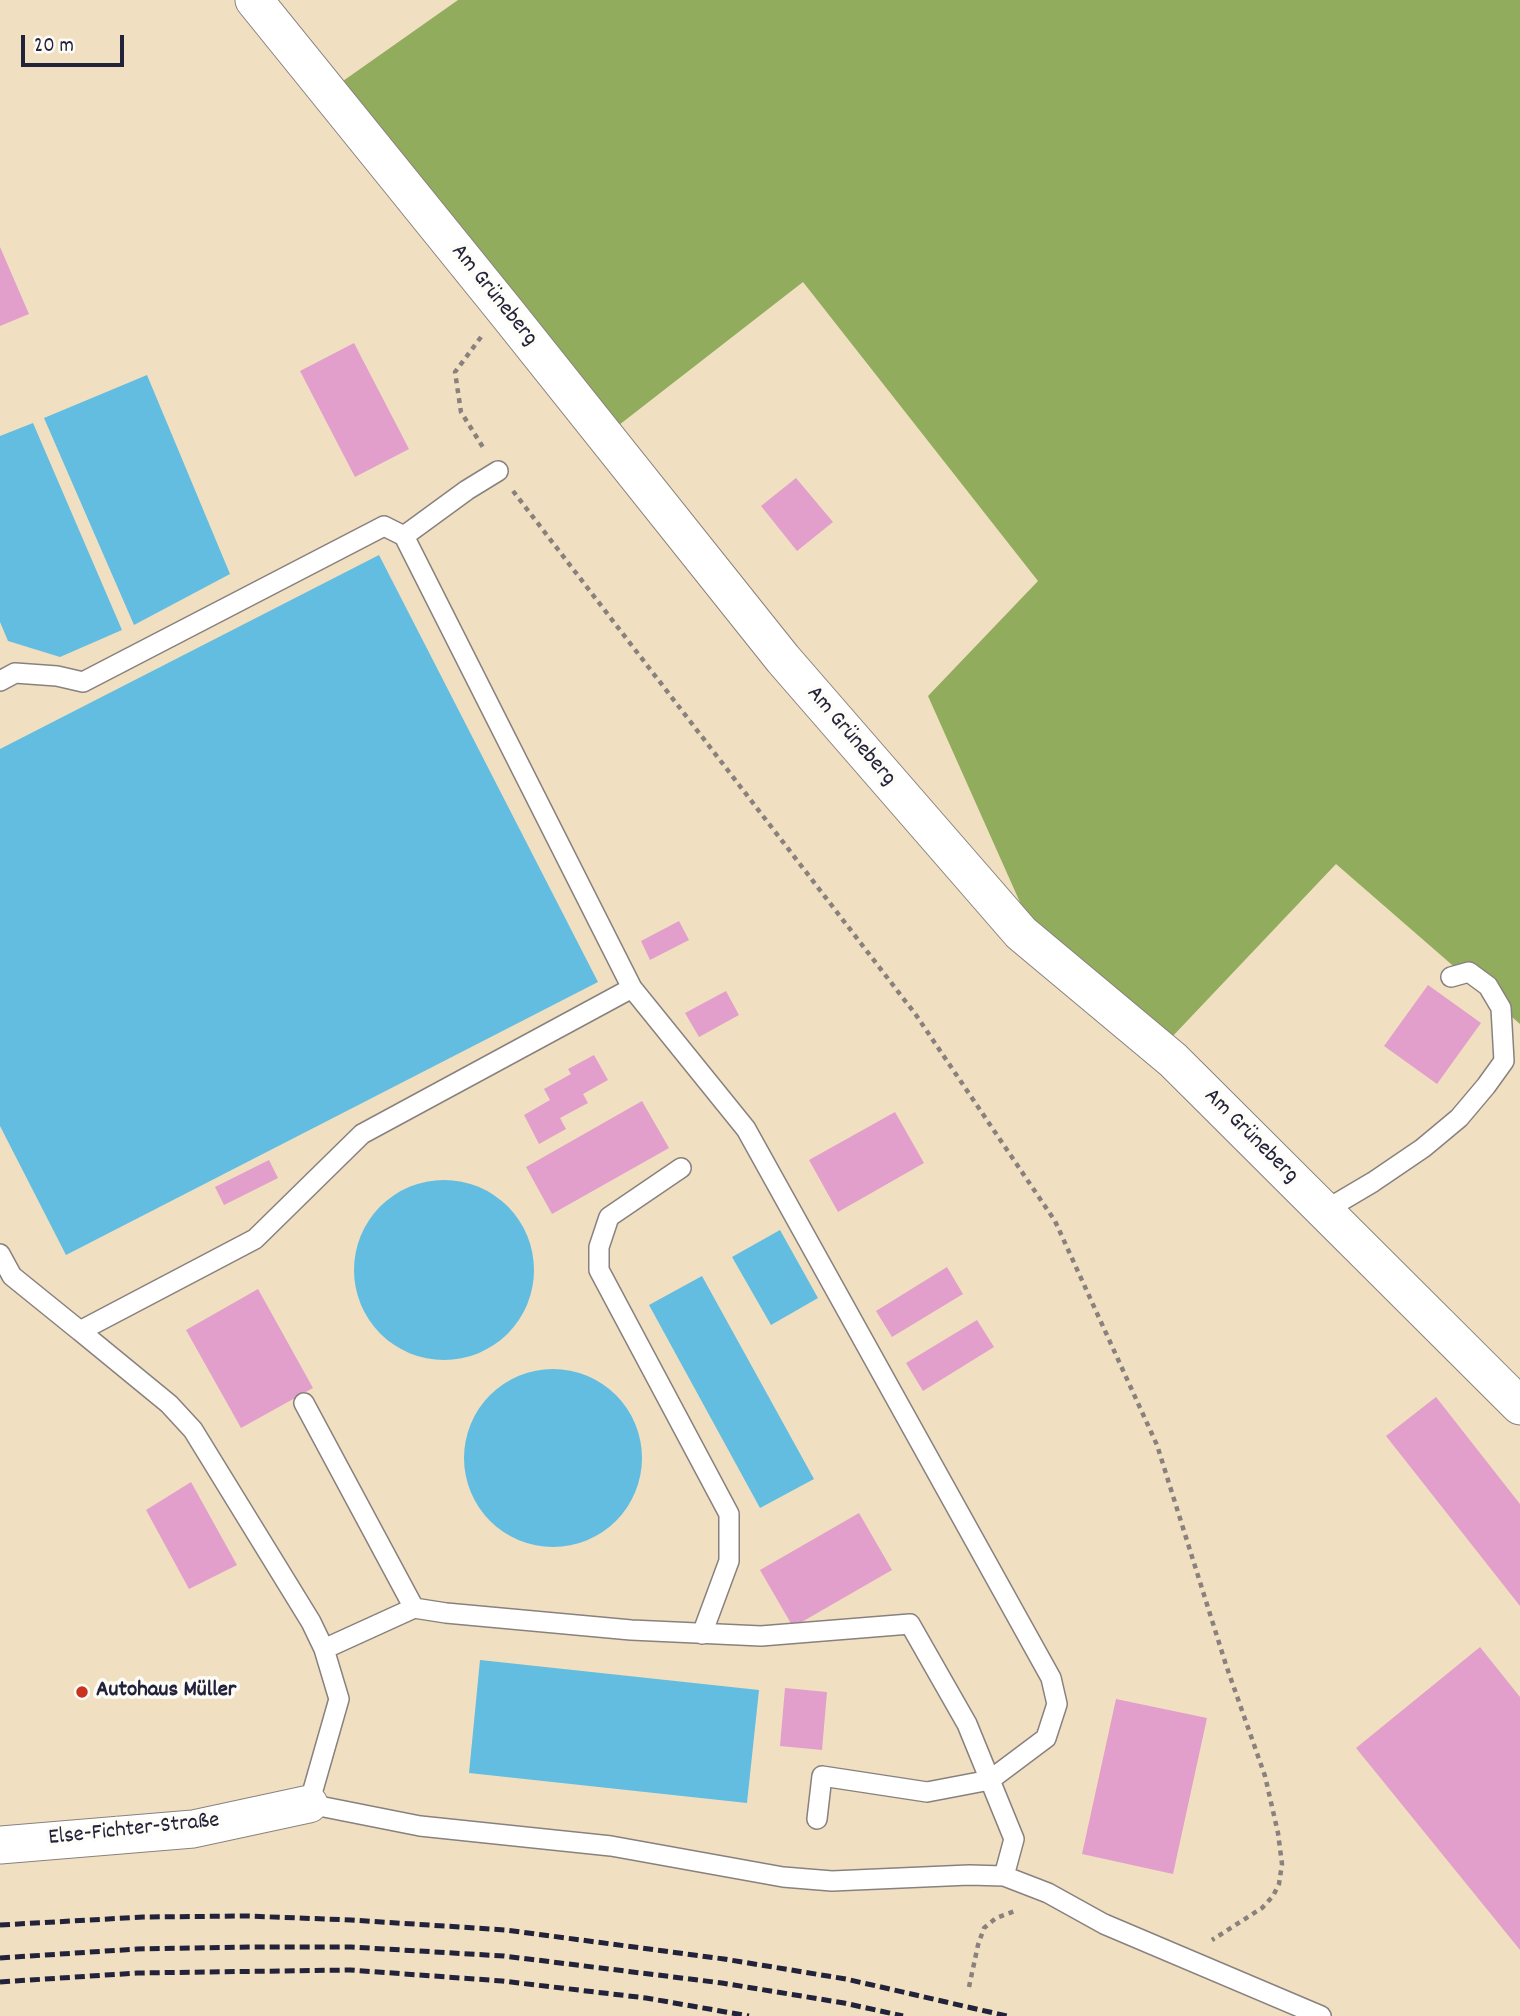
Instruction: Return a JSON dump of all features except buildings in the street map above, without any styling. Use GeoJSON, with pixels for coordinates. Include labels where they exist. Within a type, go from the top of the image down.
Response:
{"type":"FeatureCollection","features":[{"type":"Feature","properties":{"kind":"street","name":"Am Grüneberg"},"geometry":{"type":"LineString","coordinates":[[254,0],[783,659],[1021,933],[1173,1060],[1520,1406]]}},
{"type":"Feature","properties":{"kind":"street","name":"Else-Fichter-Straße"},"geometry":{"type":"LineString","coordinates":[[0,1846],[193,1829],[309,1804]]}},
{"type":"Feature","properties":{"kind":"lane"},"geometry":{"type":"LineString","coordinates":[[404,536],[498,471]]}},
{"type":"Feature","properties":{"kind":"lane"},"geometry":{"type":"LineString","coordinates":[[0,681],[15,673],[57,676],[83,682],[384,526],[404,536],[632,988],[746,1129],[1051,1678],[1057,1704],[1046,1738],[990,1780],[927,1792],[822,1776],[817,1819]]}},
{"type":"Feature","properties":{"kind":"lane"},"geometry":{"type":"LineString","coordinates":[[1324,1211],[1423,1148],[1459,1118],[1504,1060],[1501,1008],[1488,986],[1469,972],[1451,976]]}},
{"type":"Feature","properties":{"kind":"lane"},"geometry":{"type":"LineString","coordinates":[[80,1331],[256,1239],[362,1134],[632,988]]}},
{"type":"Feature","properties":{"kind":"lane"},"geometry":{"type":"LineString","coordinates":[[681,1168],[608,1217],[599,1247],[599,1269],[729,1514],[729,1561],[702,1633]]}},
{"type":"Feature","properties":{"kind":"lane"},"geometry":{"type":"LineString","coordinates":[[0,1254],[12,1276],[169,1404],[192,1430],[311,1622],[324,1649],[339,1699],[309,1804],[420,1825],[611,1846],[783,1877],[832,1881],[1004,1876],[1048,1893],[1104,1923],[1321,2016]]}},
{"type":"Feature","properties":{"kind":"lane"},"geometry":{"type":"LineString","coordinates":[[304,1403],[414,1608]]}},
{"type":"Feature","properties":{"kind":"lane"},"geometry":{"type":"LineString","coordinates":[[324,1649],[414,1608],[631,1630],[761,1636],[910,1624],[967,1724],[1014,1839],[1004,1876]]}},
{"type":"Feature","properties":{"kind":"path"},"geometry":{"type":"LineString","coordinates":[[507,313],[483,334],[455,372],[461,412],[498,471],[916,1015],[1055,1221],[1157,1445],[1226,1665],[1265,1776],[1282,1864],[1279,1884],[1273,1896],[1262,1908],[1212,1940],[1202,1964]]}},
{"type":"Feature","properties":{"kind":"path"},"geometry":{"type":"LineString","coordinates":[[969,1987],[978,1945],[985,1928],[996,1918],[1020,1910]]}},
{"type":"Feature","properties":{"kind":"green space"},"geometry":{"type":"Polygon","coordinates":[[[458,0],[1520,0],[1520,1024],[1336,864],[1171,1038],[1031,927],[928,696],[1038,581],[803,282],[619,425],[343,81],[458,0]]]}},
{"type":"Feature","properties":{"kind":"water"},"geometry":{"type":"Polygon","coordinates":[[[147,375],[230,574],[134,625],[44,418],[147,375]]]}},
{"type":"Feature","properties":{"kind":"water"},"geometry":{"type":"Polygon","coordinates":[[[33,423],[122,630],[60,657],[8,641],[0,622],[0,436],[33,423]]]}},
{"type":"Feature","properties":{"kind":"water"},"geometry":{"type":"Polygon","coordinates":[[[379,555],[598,982],[66,1255],[0,1126],[0,749],[379,555]]]}},
{"type":"Feature","properties":{"kind":"water"},"geometry":{"type":"Polygon","coordinates":[[[444,1180],[478,1187],[508,1206],[527,1236],[534,1270],[527,1304],[508,1334],[478,1353],[444,1360],[410,1353],[380,1334],[361,1304],[354,1270],[361,1236],[380,1206],[410,1187],[444,1180]]]}},
{"type":"Feature","properties":{"kind":"water"},"geometry":{"type":"Polygon","coordinates":[[[780,1230],[818,1298],[771,1325],[732,1257],[780,1230]]]}},
{"type":"Feature","properties":{"kind":"water"},"geometry":{"type":"Polygon","coordinates":[[[702,1276],[814,1479],[760,1508],[649,1305],[702,1276]]]}},
{"type":"Feature","properties":{"kind":"water"},"geometry":{"type":"Polygon","coordinates":[[[553,1369],[587,1376],[616,1395],[635,1424],[642,1458],[635,1492],[616,1521],[587,1540],[553,1547],[519,1540],[490,1521],[471,1492],[464,1458],[471,1424],[490,1395],[519,1376],[553,1369]]]}},
{"type":"Feature","properties":{"kind":"water"},"geometry":{"type":"Polygon","coordinates":[[[480,1660],[759,1690],[747,1803],[469,1773],[480,1660]]]}},
{"type":"Feature","properties":{"kind":"railway"},"geometry":{"type":"LineString","coordinates":[[0,1925],[143,1917],[247,1916],[506,1930],[724,1959],[846,1979],[1007,2016]]}},
{"type":"Feature","properties":{"kind":"railway"},"geometry":{"type":"LineString","coordinates":[[0,1958],[137,1949],[248,1947],[351,1947],[504,1956],[722,1983],[844,2003],[903,2016]]}},
{"type":"Feature","properties":{"kind":"railway"},"geometry":{"type":"LineString","coordinates":[[0,1982],[137,1973],[350,1970],[502,1981],[646,1998],[749,2016]]}},
{"type":"Feature","properties":{"kind":"place","name":"Autohaus Müller"},"geometry":{"type":"Point","coordinates":[82,1692]}}]}
